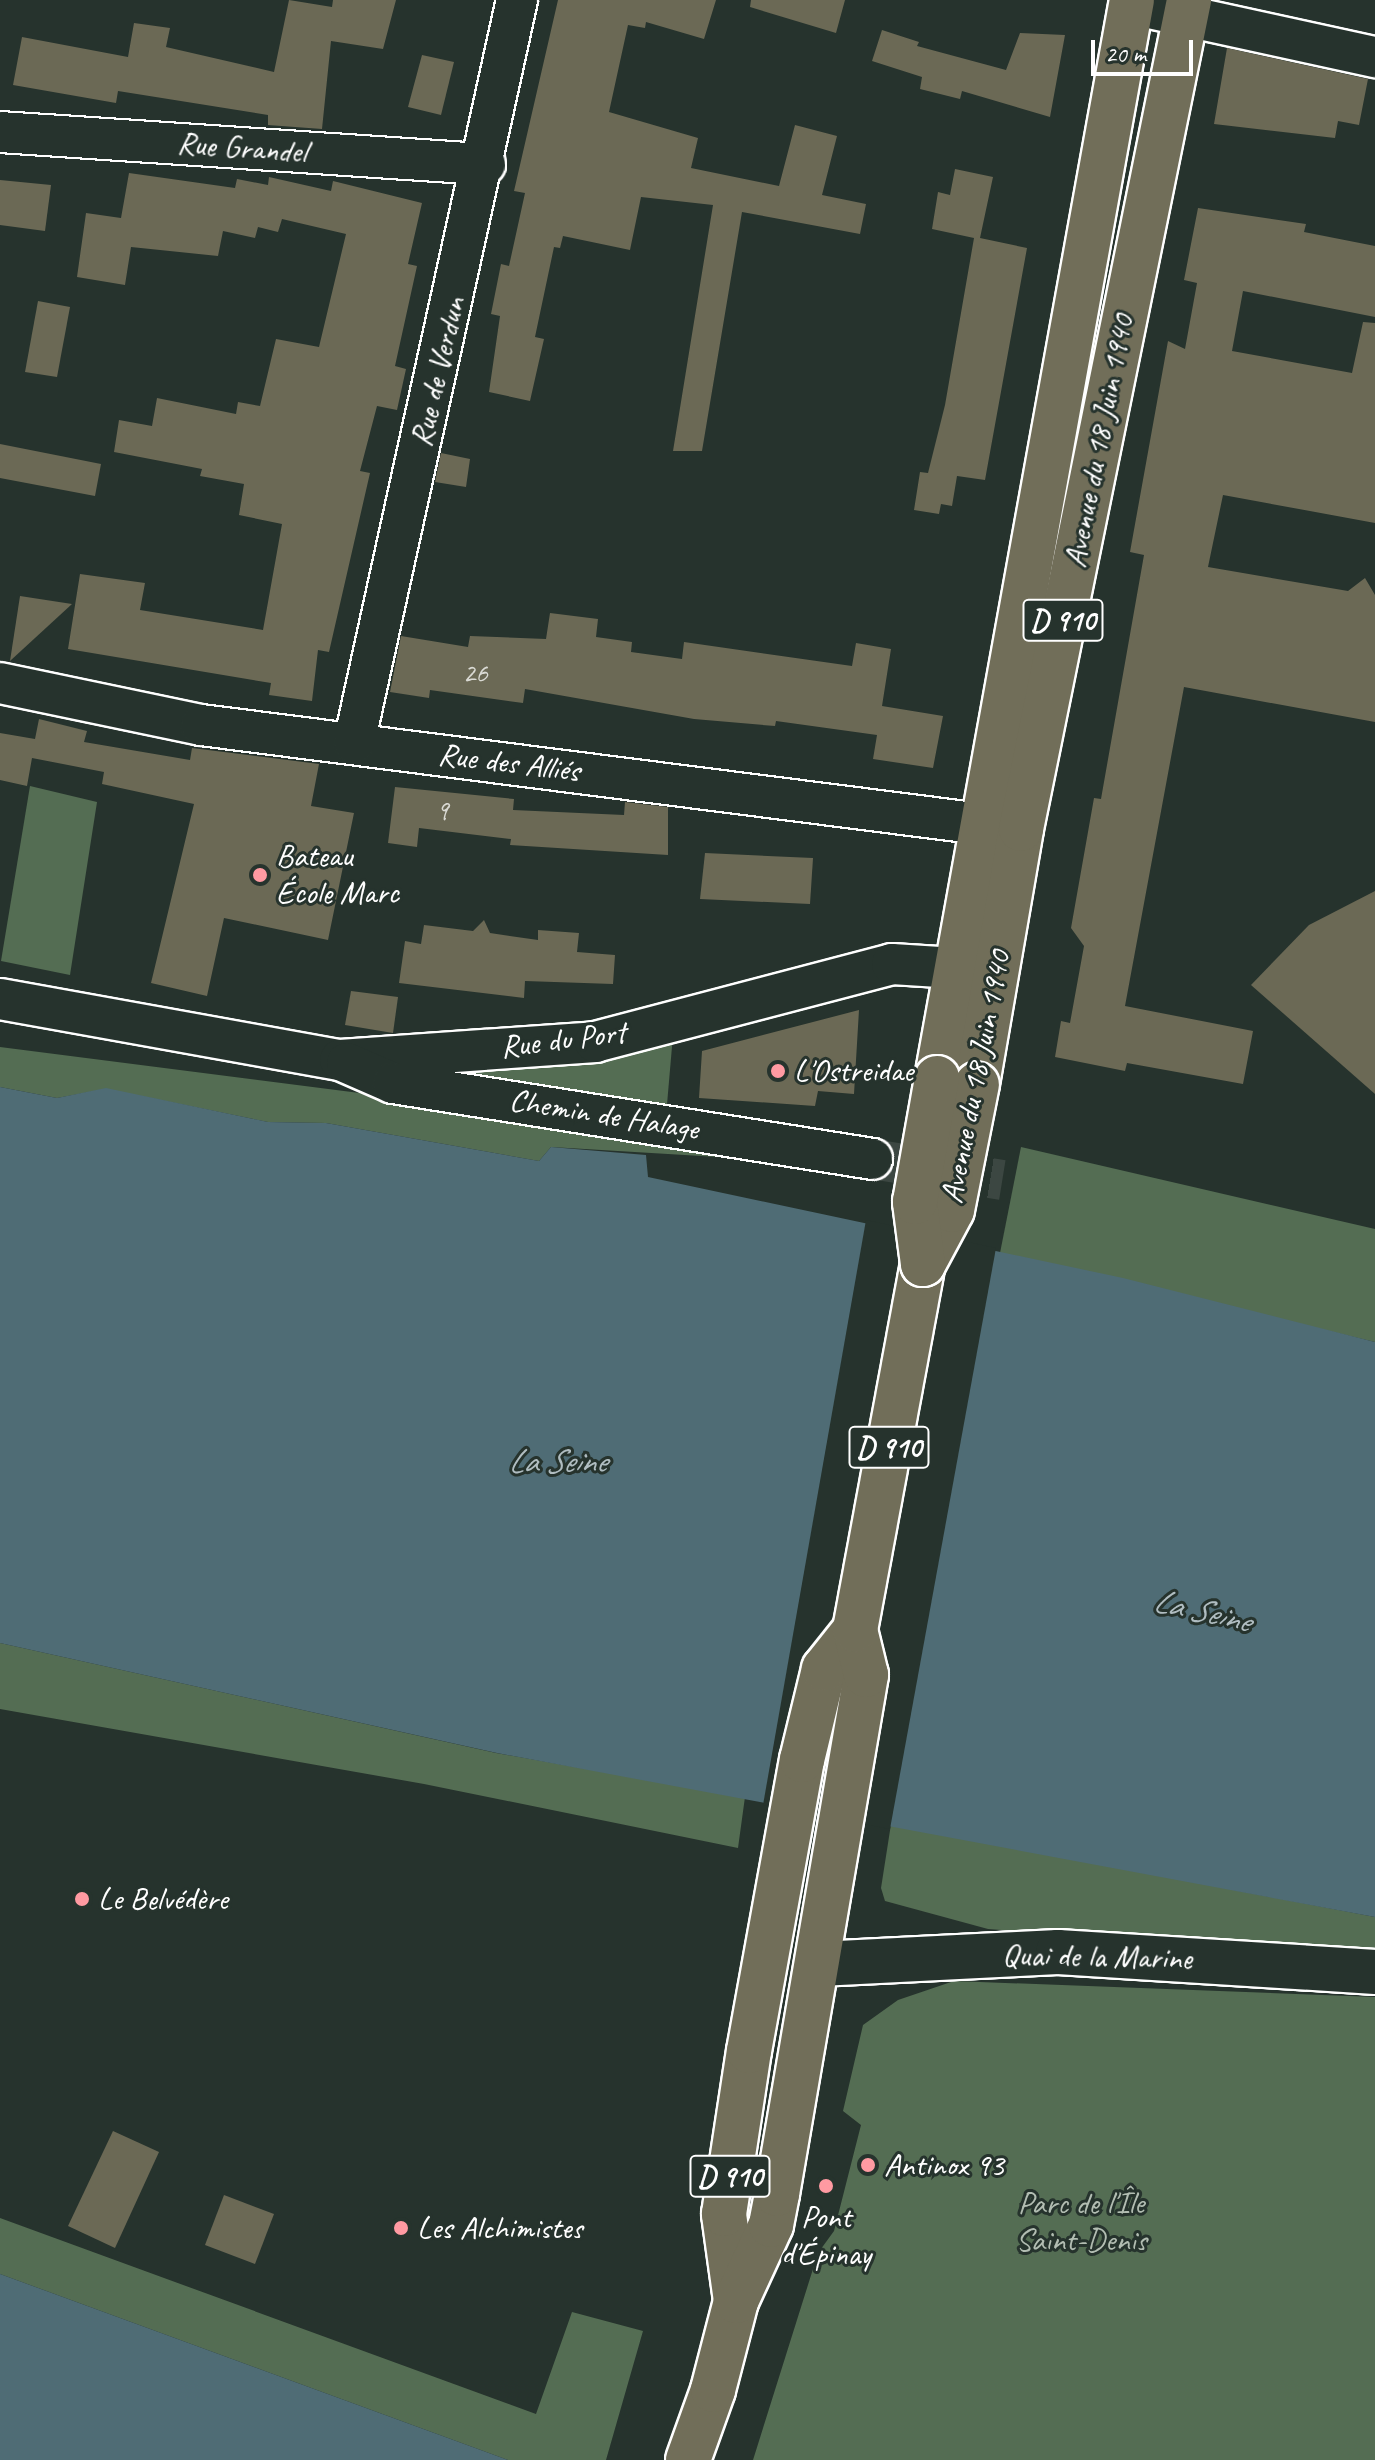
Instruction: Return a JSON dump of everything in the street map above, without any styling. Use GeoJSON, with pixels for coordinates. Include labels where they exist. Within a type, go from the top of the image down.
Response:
{"type":"FeatureCollection","features":[{"type":"Feature","properties":{"kind":"main road","name":"Avenue du 18 Juin 1940"},"geometry":{"type":"LineString","coordinates":[[855,1630],[923,1264],[952,1210],[957,1081],[1002,826],[1132,2]]}},
{"type":"Feature","properties":{"kind":"main road","name":"Avenue du 18 Juin 1940"},"geometry":{"type":"LineString","coordinates":[[1002,826],[1187,7]]}},
{"type":"Feature","properties":{"kind":"main road","name":"D 910"},"geometry":{"type":"LineString","coordinates":[[736,2301],[724,2214],[787,1842],[824,1669],[855,1630]]}},
{"type":"Feature","properties":{"kind":"main road","name":"D 910"},"geometry":{"type":"LineString","coordinates":[[688,2460],[713,2390],[736,2301],[771,2225],[819,1964],[866,1675],[855,1630]]}},
{"type":"Feature","properties":{"kind":"main road"},"geometry":{"type":"LineString","coordinates":[[767,1956],[819,1964]]}},
{"type":"Feature","properties":{"kind":"street","name":"Rue de Verdun"},"geometry":{"type":"LineString","coordinates":[[354,743],[485,164],[517,0]]}},
{"type":"Feature","properties":{"kind":"street"},"geometry":{"type":"LineString","coordinates":[[1132,2],[1187,7],[1375,57]]}},
{"type":"Feature","properties":{"kind":"street","name":"Rue Grandel"},"geometry":{"type":"LineString","coordinates":[[0,132],[485,164]]}},
{"type":"Feature","properties":{"kind":"street","name":"Rue des Alliés"},"geometry":{"type":"LineString","coordinates":[[0,683],[201,725],[1002,826]]}},
{"type":"Feature","properties":{"kind":"street","name":"Rue du Port"},"geometry":{"type":"LineString","coordinates":[[0,999],[123,1017],[340,1060],[595,1042],[892,964],[978,968]]}},
{"type":"Feature","properties":{"kind":"street","name":"Chemin de Halage"},"geometry":{"type":"LineString","coordinates":[[340,1060],[393,1083],[872,1159]]}},
{"type":"Feature","properties":{"kind":"street","name":"Quai de la Marine"},"geometry":{"type":"LineString","coordinates":[[819,1964],[1058,1952],[1375,1972]]}},
{"type":"Feature","properties":{"kind":"green space"},"geometry":{"type":"Polygon","coordinates":[[[30,786],[97,802],[70,975],[1,961],[30,786]]]}},
{"type":"Feature","properties":{"kind":"green space"},"geometry":{"type":"Polygon","coordinates":[[[673,1035],[666,1116],[446,1072],[673,1035]]]}},
{"type":"Feature","properties":{"kind":"green space"},"geometry":{"type":"Polygon","coordinates":[[[0,1047],[587,1122],[801,1162],[551,1147],[539,1161],[326,1123],[268,1122],[106,1089],[57,1098],[0,1087],[0,1047]]]}},
{"type":"Feature","properties":{"kind":"green space"},"geometry":{"type":"Polygon","coordinates":[[[1021,1147],[1375,1229],[1375,1342],[1000,1253],[1021,1147]]]}},
{"type":"Feature","properties":{"kind":"green space"},"geometry":{"type":"Polygon","coordinates":[[[0,1643],[496,1753],[745,1797],[738,1848],[424,1784],[0,1709],[0,1643]]]}},
{"type":"Feature","properties":{"kind":"green space"},"geometry":{"type":"Polygon","coordinates":[[[891,1824],[1375,1917],[1375,1958],[988,1929],[885,1901],[881,1888],[891,1824]]]}},
{"type":"Feature","properties":{"kind":"green space","name":"Parc de l'Île Saint-Denis"},"geometry":{"type":"Polygon","coordinates":[[[954,1981],[1375,1997],[1375,2460],[753,2460],[818,2253],[834,2231],[861,2125],[843,2111],[863,2025],[898,2000],[954,1981]]]}},
{"type":"Feature","properties":{"kind":"green space"},"geometry":{"type":"Polygon","coordinates":[[[0,2218],[536,2414],[572,2312],[643,2331],[606,2460],[508,2460],[0,2274],[0,2218]]]}},
{"type":"Feature","properties":{"kind":"water","name":"La Seine"},"geometry":{"type":"Polygon","coordinates":[[[0,1087],[57,1098],[106,1088],[268,1122],[326,1123],[539,1161],[551,1147],[646,1155],[648,1177],[1123,1278],[1375,1342],[1375,1917],[497,1753],[0,1643],[0,1087]]]}},
{"type":"Feature","properties":{"kind":"water"},"geometry":{"type":"Polygon","coordinates":[[[0,2274],[508,2460],[0,2460],[0,2274]]]}},
{"type":"Feature","properties":{"kind":"pier"},"geometry":{"type":"Polygon","coordinates":[[[866,1220],[996,1248],[890,1829],[763,1805],[866,1220]]]}},
{"type":"Feature","properties":{"kind":"building"},"geometry":{"type":"Polygon","coordinates":[[[289,0],[332,7],[333,0],[396,0],[383,49],[331,41],[322,129],[268,125],[268,115],[118,91],[116,103],[13,85],[22,37],[128,57],[134,23],[170,28],[166,47],[274,72],[289,0]]]}},
{"type":"Feature","properties":{"kind":"building"},"geometry":{"type":"Polygon","coordinates":[[[558,0],[716,0],[704,39],[646,22],[645,28],[628,25],[609,112],[698,138],[691,168],[779,186],[795,125],[837,136],[822,195],[866,204],[860,234],[742,212],[702,451],[673,451],[713,205],[641,197],[630,250],[563,236],[560,248],[554,247],[535,337],[544,339],[530,401],[489,392],[500,316],[491,314],[501,264],[509,266],[525,193],[514,191],[558,0]]]}},
{"type":"Feature","properties":{"kind":"building"},"geometry":{"type":"Polygon","coordinates":[[[751,0],[845,0],[836,33],[750,7],[751,0]]]}},
{"type":"Feature","properties":{"kind":"building"},"geometry":{"type":"Polygon","coordinates":[[[882,30],[919,42],[917,46],[1006,70],[1020,33],[1065,35],[1050,117],[962,91],[960,99],[920,89],[922,77],[872,61],[882,30]]]}},
{"type":"Feature","properties":{"kind":"building"},"geometry":{"type":"Polygon","coordinates":[[[1227,48],[1368,79],[1359,125],[1338,121],[1335,138],[1214,124],[1227,48]]]}},
{"type":"Feature","properties":{"kind":"building"},"geometry":{"type":"Polygon","coordinates":[[[422,55],[454,62],[441,115],[408,107],[422,55]]]}},
{"type":"Feature","properties":{"kind":"building"},"geometry":{"type":"Polygon","coordinates":[[[955,169],[993,177],[980,238],[1027,248],[985,480],[957,476],[952,506],[941,504],[939,514],[914,510],[920,472],[928,473],[945,405],[974,238],[932,229],[938,192],[950,195],[955,169]]]}},
{"type":"Feature","properties":{"kind":"building"},"geometry":{"type":"Polygon","coordinates":[[[129,173],[235,188],[237,179],[268,185],[269,177],[331,191],[333,181],[422,203],[408,264],[417,266],[395,366],[406,369],[397,410],[377,406],[360,471],[370,473],[329,652],[318,650],[312,701],[269,695],[271,683],[68,649],[80,574],[145,583],[140,610],[263,630],[282,524],[239,515],[244,484],[200,476],[202,469],[114,452],[119,420],[152,426],[157,398],[236,414],[238,402],[260,406],[276,339],[319,347],[346,234],[282,219],[278,232],[258,227],[255,238],[223,231],[218,256],[131,247],[125,285],[77,277],[86,213],[121,218],[129,173]]]}},
{"type":"Feature","properties":{"kind":"building"},"geometry":{"type":"Polygon","coordinates":[[[0,180],[51,185],[45,231],[0,225],[0,180]]]}},
{"type":"Feature","properties":{"kind":"building"},"geometry":{"type":"Polygon","coordinates":[[[1198,208],[1306,224],[1304,232],[1375,246],[1375,317],[1243,291],[1232,351],[1352,373],[1363,322],[1375,323],[1375,523],[1223,495],[1208,567],[1348,591],[1365,578],[1375,595],[1375,722],[1184,687],[1125,1006],[1253,1031],[1243,1084],[1127,1063],[1125,1071],[1055,1057],[1061,1021],[1070,1023],[1084,946],[1071,928],[1094,798],[1101,799],[1144,555],[1130,552],[1168,341],[1185,349],[1197,283],[1184,280],[1198,208]]]}},
{"type":"Feature","properties":{"kind":"building"},"geometry":{"type":"Polygon","coordinates":[[[38,301],[70,307],[57,377],[25,372],[38,301]]]}},
{"type":"Feature","properties":{"kind":"building"},"geometry":{"type":"Polygon","coordinates":[[[0,444],[101,464],[95,496],[0,478],[0,444]]]}},
{"type":"Feature","properties":{"kind":"building"},"geometry":{"type":"Polygon","coordinates":[[[441,453],[470,459],[466,487],[435,482],[441,453]]]}},
{"type":"Feature","properties":{"kind":"building"},"geometry":{"type":"Polygon","coordinates":[[[20,596],[72,604],[10,661],[20,596]]]}},
{"type":"Feature","properties":{"kind":"building"},"geometry":{"type":"Polygon","coordinates":[[[550,613],[598,619],[596,637],[632,642],[631,652],[682,659],[684,642],[852,666],[856,643],[891,649],[882,706],[943,716],[933,768],[873,759],[877,735],[776,721],[775,726],[694,719],[525,689],[523,703],[430,690],[429,698],[390,692],[401,636],[468,647],[470,636],[546,639],[550,613]]]}},
{"type":"Feature","properties":{"kind":"building"},"geometry":{"type":"Polygon","coordinates":[[[39,719],[87,731],[84,742],[190,760],[192,748],[319,764],[311,806],[354,813],[328,940],[224,918],[207,996],[151,983],[194,804],[102,784],[104,772],[32,758],[27,786],[0,780],[0,733],[35,739],[39,719]]]}},
{"type":"Feature","properties":{"kind":"building"},"geometry":{"type":"Polygon","coordinates":[[[395,787],[514,799],[513,810],[624,815],[625,802],[668,807],[668,855],[510,845],[511,839],[419,828],[417,847],[388,843],[395,787]]]}},
{"type":"Feature","properties":{"kind":"building"},"geometry":{"type":"Polygon","coordinates":[[[705,853],[813,858],[810,904],[700,899],[705,853]]]}},
{"type":"Feature","properties":{"kind":"building"},"geometry":{"type":"Polygon","coordinates":[[[1375,891],[1375,1094],[1251,985],[1309,925],[1375,891]]]}},
{"type":"Feature","properties":{"kind":"building"},"geometry":{"type":"Polygon","coordinates":[[[484,920],[490,933],[538,940],[538,930],[579,933],[577,952],[615,955],[613,984],[525,981],[524,998],[399,983],[405,941],[421,944],[424,925],[473,931],[484,920]]]}},
{"type":"Feature","properties":{"kind":"building"},"geometry":{"type":"Polygon","coordinates":[[[351,991],[398,997],[393,1033],[345,1025],[351,991]]]}},
{"type":"Feature","properties":{"kind":"building","name":"L'Ostreidae"},"geometry":{"type":"Polygon","coordinates":[[[859,1010],[854,1094],[818,1091],[815,1106],[699,1098],[702,1051],[859,1010]]]}},
{"type":"Feature","properties":{"kind":"building"},"geometry":{"type":"Polygon","coordinates":[[[113,2131],[159,2152],[115,2248],[68,2226],[113,2131]]]}},
{"type":"Feature","properties":{"kind":"building"},"geometry":{"type":"Polygon","coordinates":[[[224,2195],[274,2214],[255,2264],[205,2245],[224,2195]]]}},
{"type":"Feature","properties":{"kind":"tunnel"},"geometry":{"type":"LineString","coordinates":[[872,1159],[1002,1180]]}},
{"type":"Feature","properties":{"kind":"place","name":"Bateau École Marc"},"geometry":{"type":"Point","coordinates":[260,875]}},
{"type":"Feature","properties":{"kind":"place","name":"L'Ostreidae"},"geometry":{"type":"Point","coordinates":[778,1071]}},
{"type":"Feature","properties":{"kind":"place","name":"Le Belvédère"},"geometry":{"type":"Point","coordinates":[82,1899]}},
{"type":"Feature","properties":{"kind":"place","name":"Antinox 93"},"geometry":{"type":"Point","coordinates":[868,2165]}},
{"type":"Feature","properties":{"kind":"place","name":"Pont d'Épinay"},"geometry":{"type":"Point","coordinates":[826,2186]}},
{"type":"Feature","properties":{"kind":"place","name":"Les Alchimistes"},"geometry":{"type":"Point","coordinates":[401,2228]}}]}
